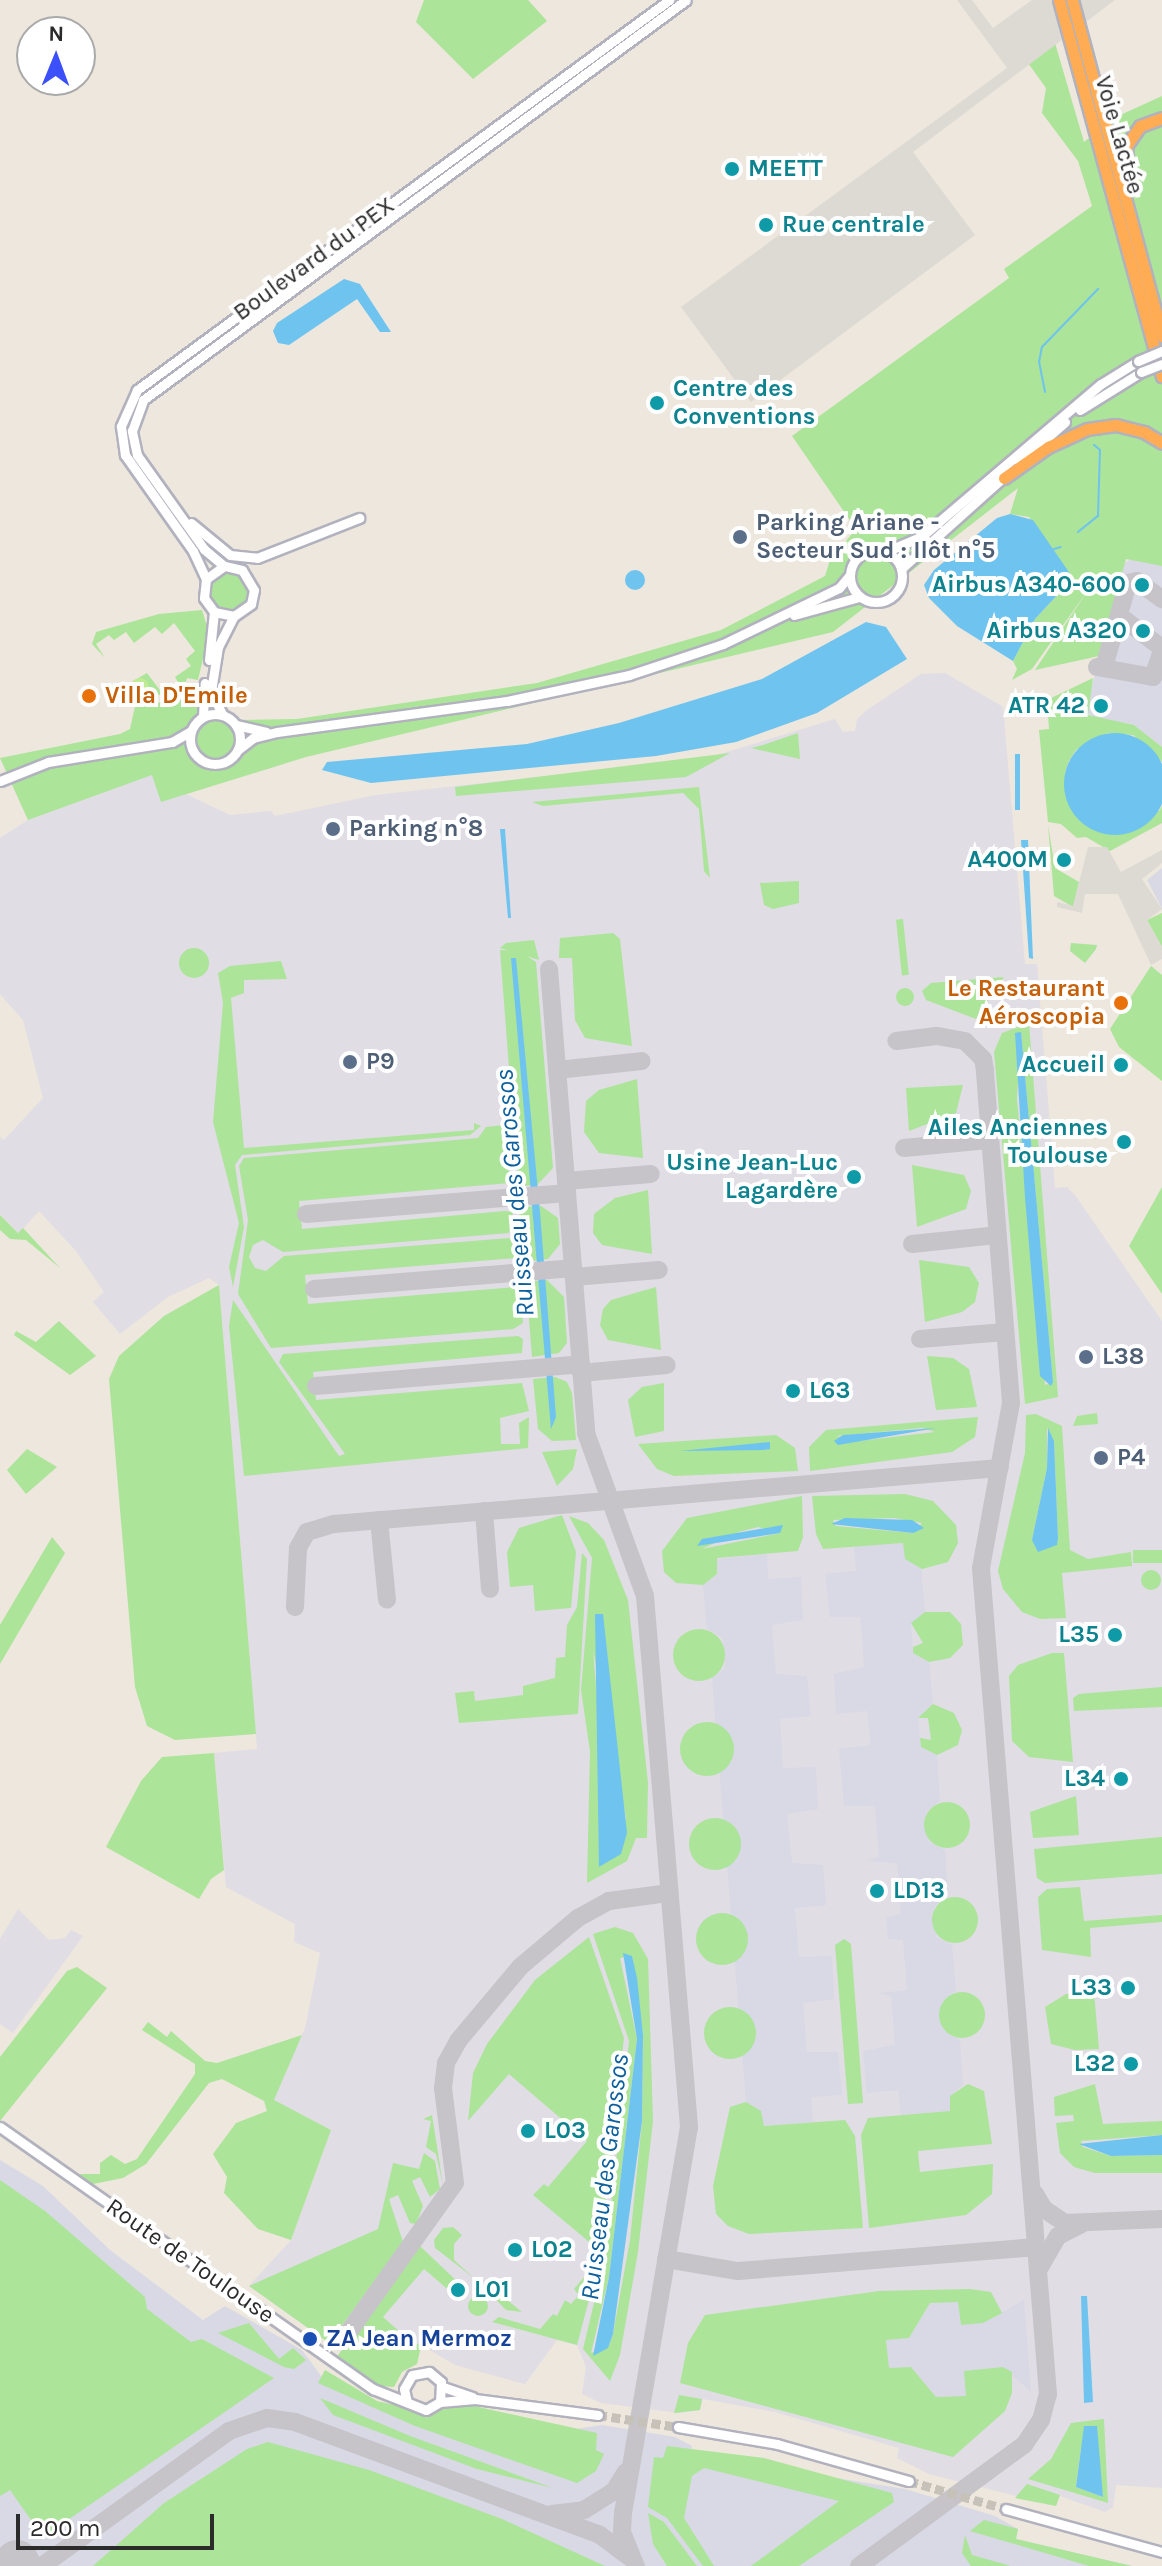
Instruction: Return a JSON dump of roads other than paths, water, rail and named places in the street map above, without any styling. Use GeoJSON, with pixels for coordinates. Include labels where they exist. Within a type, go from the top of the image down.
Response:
{"type":"FeatureCollection","features":[{"type":"Feature","properties":{"kind":"highway","name":"Voie Lactée"},"geometry":{"type":"LineString","coordinates":[[1059,0],[1162,376]]}},
{"type":"Feature","properties":{"kind":"highway","name":"Voie Lactée"},"geometry":{"type":"LineString","coordinates":[[1072,0],[1162,336]]}},
{"type":"Feature","properties":{"kind":"highway"},"geometry":{"type":"LineString","coordinates":[[1127,209],[1126,146],[1140,126],[1162,118]]}},
{"type":"Feature","properties":{"kind":"highway"},"geometry":{"type":"LineString","coordinates":[[1004,478],[1048,447],[1087,429],[1116,425],[1144,432],[1162,443]]}},
{"type":"Feature","properties":{"kind":"main road","name":"Boulevard du PEX"},"geometry":{"type":"LineString","coordinates":[[206,579],[193,551],[125,455],[121,426],[130,397],[669,0]]}},
{"type":"Feature","properties":{"kind":"main road","name":"Boulevard du PEX"},"geometry":{"type":"LineString","coordinates":[[224,566],[210,557],[134,446],[133,422],[149,394],[686,0]]}},
{"type":"Feature","properties":{"kind":"main road"},"geometry":{"type":"LineString","coordinates":[[749,631],[839,588],[861,555],[885,552],[921,537],[1101,384],[1138,361],[1162,351]]}},
{"type":"Feature","properties":{"kind":"main road"},"geometry":{"type":"LineString","coordinates":[[151,746],[194,753],[205,763],[221,764],[253,738],[277,732],[573,688],[684,658],[826,603],[859,597],[878,602],[893,596],[900,585],[901,569],[1092,400],[1141,372],[1162,364]]}},
{"type":"Feature","properties":{"kind":"main road"},"geometry":{"type":"LineString","coordinates":[[171,501],[206,539],[240,558],[269,555],[359,518]]}},
{"type":"Feature","properties":{"kind":"main road"},"geometry":{"type":"LineString","coordinates":[[885,552],[901,569]]}},
{"type":"Feature","properties":{"kind":"main road"},"geometry":{"type":"LineString","coordinates":[[0,781],[48,762],[179,740],[191,731],[203,716],[214,612],[204,598],[206,579],[224,566],[242,570],[253,584],[251,604],[234,616],[218,647],[211,683],[222,714],[236,725],[277,732]]}},
{"type":"Feature","properties":{"kind":"main road"},"geometry":{"type":"LineString","coordinates":[[849,576],[859,597]]}},
{"type":"Feature","properties":{"kind":"main road"},"geometry":{"type":"LineString","coordinates":[[214,612],[234,616]]}},
{"type":"Feature","properties":{"kind":"main road"},"geometry":{"type":"LineString","coordinates":[[203,716],[222,714]]}},
{"type":"Feature","properties":{"kind":"main road"},"geometry":{"type":"LineString","coordinates":[[236,725],[239,749]]}},
{"type":"Feature","properties":{"kind":"main road"},"geometry":{"type":"LineString","coordinates":[[191,731],[194,753]]}},
{"type":"Feature","properties":{"kind":"main road","name":"Route de Toulouse"},"geometry":{"type":"LineString","coordinates":[[0,2127],[382,2393],[407,2402]]}},
{"type":"Feature","properties":{"kind":"main road"},"geometry":{"type":"LineString","coordinates":[[382,2393],[405,2385],[423,2372],[434,2374],[443,2387],[475,2399]]}},
{"type":"Feature","properties":{"kind":"main road"},"geometry":{"type":"LineString","coordinates":[[405,2385],[407,2402],[421,2411],[440,2402],[475,2399],[598,2415]]}},
{"type":"Feature","properties":{"kind":"main road"},"geometry":{"type":"LineString","coordinates":[[440,2402],[443,2387]]}},
{"type":"Feature","properties":{"kind":"main road"},"geometry":{"type":"LineString","coordinates":[[678,2427],[763,2441],[909,2481]]}},
{"type":"Feature","properties":{"kind":"main road"},"geometry":{"type":"LineString","coordinates":[[1006,2509],[1162,2552]]}},
{"type":"Feature","properties":{"kind":"water"},"geometry":{"type":"Polygon","coordinates":[[[344,279],[360,284],[391,332],[380,332],[357,299],[289,345],[278,343],[273,331],[277,323],[344,279]]]}},
{"type":"Feature","properties":{"kind":"water"},"geometry":{"type":"Polygon","coordinates":[[[1010,514],[1033,520],[1073,578],[1035,619],[1013,661],[957,626],[929,598],[924,585],[934,570],[997,518],[1010,514]]]}},
{"type":"Feature","properties":{"kind":"water"},"geometry":{"type":"Polygon","coordinates":[[[635,570],[642,573],[645,580],[642,587],[635,590],[628,587],[625,580],[628,573],[635,570]]]}},
{"type":"Feature","properties":{"kind":"water"},"geometry":{"type":"Polygon","coordinates":[[[866,622],[886,627],[907,659],[817,713],[736,742],[656,756],[371,783],[322,770],[327,762],[527,744],[619,723],[762,679],[866,622]]]}},
{"type":"Feature","properties":{"kind":"water"},"geometry":{"type":"Polygon","coordinates":[[[1115,733],[1135,737],[1151,748],[1162,764],[1166,784],[1162,804],[1151,820],[1135,831],[1115,835],[1095,831],[1079,820],[1068,804],[1064,784],[1068,764],[1079,748],[1095,737],[1115,733]]]}},
{"type":"Feature","properties":{"kind":"water"},"geometry":{"type":"Polygon","coordinates":[[[1015,754],[1020,754],[1020,810],[1015,810],[1015,754]]]}},
{"type":"Feature","properties":{"kind":"water"},"geometry":{"type":"Polygon","coordinates":[[[500,829],[505,829],[511,918],[508,918],[500,829]]]}},
{"type":"Feature","properties":{"kind":"water"},"geometry":{"type":"Polygon","coordinates":[[[1021,840],[1028,840],[1033,959],[1029,958],[1021,840]]]}},
{"type":"Feature","properties":{"kind":"water"},"geometry":{"type":"Polygon","coordinates":[[[511,958],[516,958],[540,1212],[556,1417],[551,1429],[511,958]]]}},
{"type":"Feature","properties":{"kind":"water"},"geometry":{"type":"Polygon","coordinates":[[[1021,1032],[1051,1386],[1040,1376],[1015,1033],[1021,1032]]]}},
{"type":"Feature","properties":{"kind":"water"},"geometry":{"type":"Polygon","coordinates":[[[936,1428],[838,1445],[834,1441],[843,1435],[936,1428]]]}},
{"type":"Feature","properties":{"kind":"water"},"geometry":{"type":"Polygon","coordinates":[[[1048,1428],[1054,1441],[1058,1538],[1057,1545],[1038,1552],[1032,1540],[1047,1468],[1048,1428]]]}},
{"type":"Feature","properties":{"kind":"water"},"geometry":{"type":"Polygon","coordinates":[[[770,1442],[770,1449],[763,1450],[680,1451],[770,1442]]]}},
{"type":"Feature","properties":{"kind":"water"},"geometry":{"type":"Polygon","coordinates":[[[845,1518],[912,1520],[924,1528],[913,1533],[831,1524],[845,1518]]]}},
{"type":"Feature","properties":{"kind":"water"},"geometry":{"type":"Polygon","coordinates":[[[783,1525],[780,1533],[697,1546],[702,1539],[783,1525]]]}},
{"type":"Feature","properties":{"kind":"water"},"geometry":{"type":"Polygon","coordinates":[[[595,1614],[603,1614],[627,1833],[621,1854],[599,1867],[595,1614]]]}},
{"type":"Feature","properties":{"kind":"water"},"geometry":{"type":"Polygon","coordinates":[[[623,1953],[632,1956],[637,1978],[643,2035],[642,2121],[613,2334],[608,2348],[593,2356],[609,2277],[637,2039],[623,1953]]]}},
{"type":"Feature","properties":{"kind":"water"},"geometry":{"type":"Polygon","coordinates":[[[1162,2135],[1162,2155],[1111,2156],[1079,2144],[1162,2135]]]}},
{"type":"Feature","properties":{"kind":"water"},"geometry":{"type":"Polygon","coordinates":[[[1081,2296],[1087,2296],[1093,2402],[1084,2403],[1081,2296]]]}},
{"type":"Feature","properties":{"kind":"water"},"geometry":{"type":"Polygon","coordinates":[[[1084,2426],[1097,2426],[1103,2497],[1076,2487],[1084,2426]]]}},
{"type":"Feature","properties":{"kind":"waterway","name":"Ruisseau des Garossos"},"geometry":{"type":"LineString","coordinates":[[1045,392],[1039,362],[1042,347],[1098,289]]}},
{"type":"Feature","properties":{"kind":"waterway","name":"Ruisseau des Garossos"},"geometry":{"type":"LineString","coordinates":[[1078,532],[1098,516],[1100,450],[1094,445]]}},
{"type":"Feature","properties":{"kind":"waterway","name":"Ruisseau des Garossos"},"geometry":{"type":"LineString","coordinates":[[1054,549],[1061,547]]}},
{"type":"Feature","properties":{"kind":"tunnel"},"geometry":{"type":"LineString","coordinates":[[598,2415],[678,2427]]}},
{"type":"Feature","properties":{"kind":"tunnel"},"geometry":{"type":"LineString","coordinates":[[909,2481],[1006,2509]]}},
{"type":"Feature","properties":{"kind":"place","name":"MEETT"},"geometry":{"type":"Point","coordinates":[732,169]}},
{"type":"Feature","properties":{"kind":"place","name":"Rue centrale"},"geometry":{"type":"Point","coordinates":[766,225]}},
{"type":"Feature","properties":{"kind":"place","name":"Centre des Conventions"},"geometry":{"type":"Point","coordinates":[657,403]}},
{"type":"Feature","properties":{"kind":"place","name":"Parking Ariane - Secteur Sud : Ilôt n°5"},"geometry":{"type":"Point","coordinates":[740,537]}},
{"type":"Feature","properties":{"kind":"place","name":"Airbus A340-600"},"geometry":{"type":"Point","coordinates":[1142,585]}},
{"type":"Feature","properties":{"kind":"place","name":"Airbus A320"},"geometry":{"type":"Point","coordinates":[1143,631]}},
{"type":"Feature","properties":{"kind":"place","name":"Villa D'Emile"},"geometry":{"type":"Point","coordinates":[89,696]}},
{"type":"Feature","properties":{"kind":"place","name":"ATR 42"},"geometry":{"type":"Point","coordinates":[1101,706]}},
{"type":"Feature","properties":{"kind":"place","name":"Parking n°8"},"geometry":{"type":"Point","coordinates":[333,829]}},
{"type":"Feature","properties":{"kind":"place","name":"A400M"},"geometry":{"type":"Point","coordinates":[1064,860]}},
{"type":"Feature","properties":{"kind":"place","name":"Le Restaurant Aéroscopia"},"geometry":{"type":"Point","coordinates":[1121,1003]}},
{"type":"Feature","properties":{"kind":"place","name":"P9"},"geometry":{"type":"Point","coordinates":[350,1062]}},
{"type":"Feature","properties":{"kind":"place","name":"Accueil"},"geometry":{"type":"Point","coordinates":[1121,1065]}},
{"type":"Feature","properties":{"kind":"place","name":"Ailes Anciennes Toulouse"},"geometry":{"type":"Point","coordinates":[1124,1142]}},
{"type":"Feature","properties":{"kind":"place","name":"Usine Jean-Luc Lagardère"},"geometry":{"type":"Point","coordinates":[854,1177]}},
{"type":"Feature","properties":{"kind":"place","name":"L38"},"geometry":{"type":"Point","coordinates":[1086,1357]}},
{"type":"Feature","properties":{"kind":"place","name":"L63"},"geometry":{"type":"Point","coordinates":[793,1391]}},
{"type":"Feature","properties":{"kind":"place","name":"P4"},"geometry":{"type":"Point","coordinates":[1101,1458]}},
{"type":"Feature","properties":{"kind":"place","name":"L35"},"geometry":{"type":"Point","coordinates":[1115,1635]}},
{"type":"Feature","properties":{"kind":"place","name":"L34"},"geometry":{"type":"Point","coordinates":[1121,1779]}},
{"type":"Feature","properties":{"kind":"place","name":"LD13"},"geometry":{"type":"Point","coordinates":[877,1891]}},
{"type":"Feature","properties":{"kind":"place","name":"L33"},"geometry":{"type":"Point","coordinates":[1128,1988]}},
{"type":"Feature","properties":{"kind":"place","name":"L32"},"geometry":{"type":"Point","coordinates":[1131,2064]}},
{"type":"Feature","properties":{"kind":"place","name":"L03"},"geometry":{"type":"Point","coordinates":[528,2131]}},
{"type":"Feature","properties":{"kind":"place","name":"L02"},"geometry":{"type":"Point","coordinates":[515,2250]}},
{"type":"Feature","properties":{"kind":"place","name":"L01"},"geometry":{"type":"Point","coordinates":[458,2290]}},
{"type":"Feature","properties":{"kind":"place","name":"ZA Jean Mermoz"},"geometry":{"type":"Point","coordinates":[310,2339]}}]}
